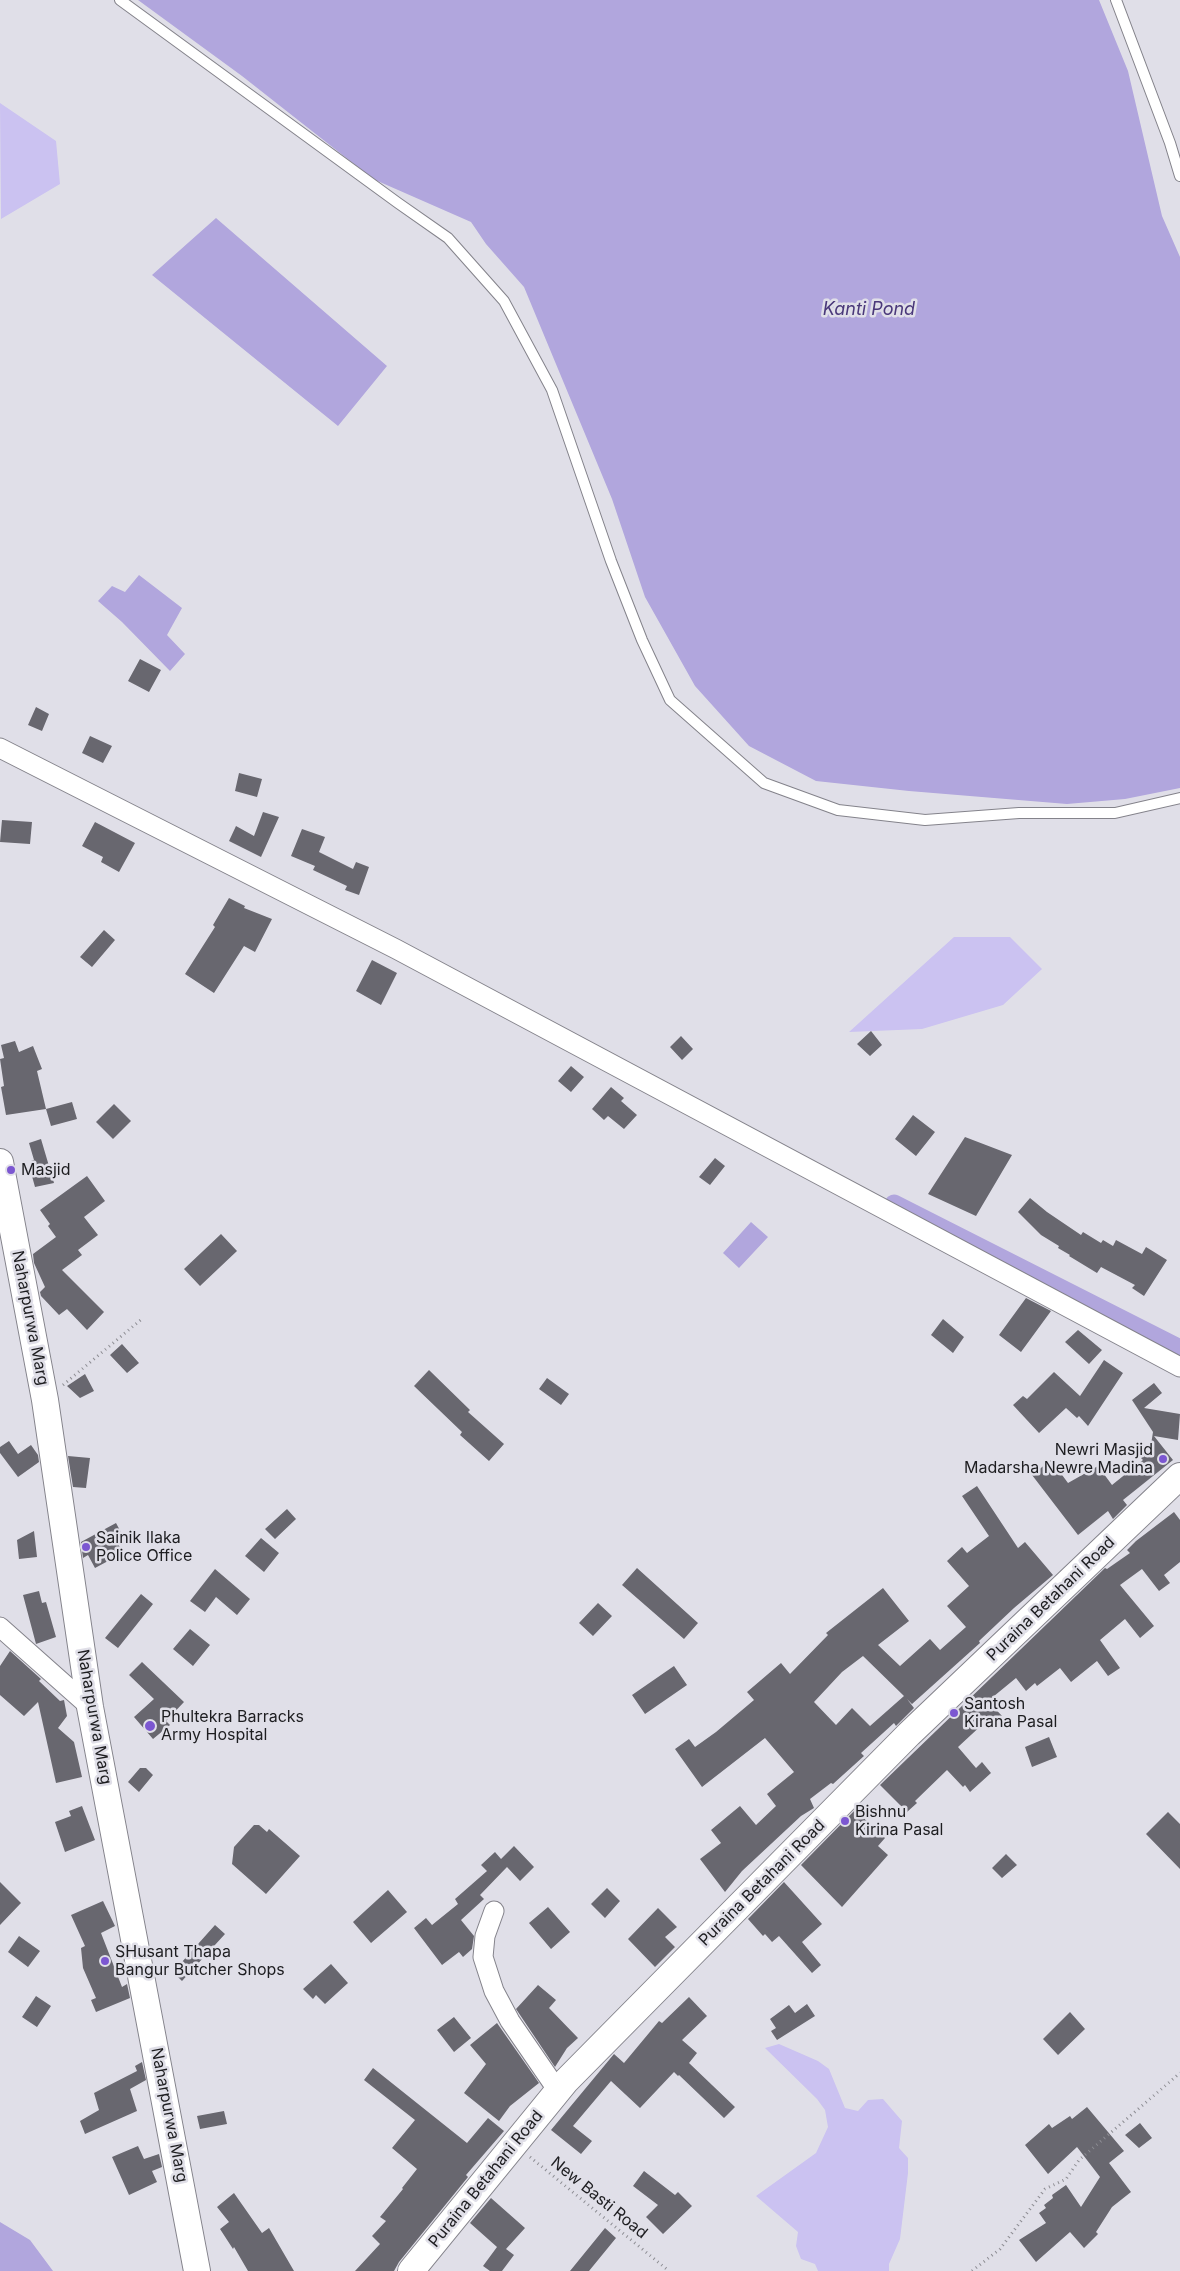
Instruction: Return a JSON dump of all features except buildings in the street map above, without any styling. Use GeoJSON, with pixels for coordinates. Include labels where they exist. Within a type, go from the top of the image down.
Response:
{"type":"FeatureCollection","features":[{"type":"Feature","properties":{"kind":"main road","name":"Naharpurwa Marg"},"geometry":{"type":"LineString","coordinates":[[0,1162],[45,1400],[90,1706],[197,2271]]}},
{"type":"Feature","properties":{"kind":"main road","name":"Puraina Betahani Road"},"geometry":{"type":"LineString","coordinates":[[413,2270],[558,2091],[909,1734],[1180,1476]]}},
{"type":"Feature","properties":{"kind":"street"},"geometry":{"type":"LineString","coordinates":[[0,748],[396,949],[1180,1367]]}},
{"type":"Feature","properties":{"kind":"street"},"geometry":{"type":"LineString","coordinates":[[0,1627],[90,1706]]}},
{"type":"Feature","properties":{"kind":"street"},"geometry":{"type":"LineString","coordinates":[[494,1911],[485,1936],[484,1957],[494,1991],[510,2022],[558,2091]]}},
{"type":"Feature","properties":{"kind":"lane"},"geometry":{"type":"LineString","coordinates":[[120,0],[382,192],[448,238],[504,302],[552,390],[611,561],[642,640],[670,700],[764,783],[838,810],[925,820],[1019,813],[1115,813],[1180,798]]}},
{"type":"Feature","properties":{"kind":"lane"},"geometry":{"type":"LineString","coordinates":[[1116,0],[1170,143],[1180,176]]}},
{"type":"Feature","properties":{"kind":"path"},"geometry":{"type":"LineString","coordinates":[[45,1400],[143,1318]]}},
{"type":"Feature","properties":{"kind":"path"},"geometry":{"type":"LineString","coordinates":[[972,2271],[1000,2249],[1045,2189],[1066,2180],[1079,2160],[1180,2073]]}},
{"type":"Feature","properties":{"kind":"path","name":"New Basti Road"},"geometry":{"type":"LineString","coordinates":[[514,2144],[669,2271]]}},
{"type":"Feature","properties":{"kind":"shaded area"},"geometry":{"type":"Polygon","coordinates":[[[0,103],[56,141],[60,184],[1,219],[0,103]]]}},
{"type":"Feature","properties":{"kind":"shaded area"},"geometry":{"type":"Polygon","coordinates":[[[954,937],[1010,937],[1042,969],[1003,1005],[922,1029],[849,1032],[954,937]]]}},
{"type":"Feature","properties":{"kind":"shaded area"},"geometry":{"type":"Polygon","coordinates":[[[779,2044],[818,2061],[829,2069],[845,2108],[858,2111],[868,2100],[883,2099],[902,2121],[899,2148],[908,2158],[908,2173],[900,2239],[889,2264],[889,2271],[818,2271],[815,2264],[801,2259],[796,2246],[798,2232],[756,2196],[816,2153],[828,2127],[825,2110],[817,2099],[765,2048],[779,2044]]]}},
{"type":"Feature","properties":{"kind":"water","name":"Kanti Pond"},"geometry":{"type":"Polygon","coordinates":[[[138,0],[1099,0],[1128,71],[1162,216],[1180,257],[1180,788],[1125,799],[1067,804],[909,791],[816,781],[749,746],[695,686],[645,597],[612,499],[524,287],[486,244],[471,222],[373,179],[242,76],[138,0]]]}},
{"type":"Feature","properties":{"kind":"water"},"geometry":{"type":"Polygon","coordinates":[[[216,218],[387,366],[338,426],[152,275],[216,218]]]}},
{"type":"Feature","properties":{"kind":"water"},"geometry":{"type":"Polygon","coordinates":[[[139,575],[182,608],[167,635],[185,654],[170,671],[122,622],[98,601],[112,586],[125,592],[139,575]]]}},
{"type":"Feature","properties":{"kind":"water"},"geometry":{"type":"Polygon","coordinates":[[[751,1222],[768,1237],[739,1268],[723,1253],[751,1222]]]}},
{"type":"Feature","properties":{"kind":"water"},"geometry":{"type":"Polygon","coordinates":[[[0,2222],[30,2240],[53,2271],[0,2271],[0,2222]]]}},
{"type":"Feature","properties":{"kind":"waterway"},"geometry":{"type":"LineString","coordinates":[[894,1204],[1180,1349]]}},
{"type":"Feature","properties":{"kind":"place","name":"Masjid"},"geometry":{"type":"Point","coordinates":[11,1170]}},
{"type":"Feature","properties":{"kind":"place","name":"Newri Masjid Madarsha Newre Madina"},"geometry":{"type":"Point","coordinates":[1163,1459]}},
{"type":"Feature","properties":{"kind":"place","name":"Sainik Ilaka Police Office"},"geometry":{"type":"Point","coordinates":[86,1547]}},
{"type":"Feature","properties":{"kind":"place","name":"Santosh Kirana Pasal"},"geometry":{"type":"Point","coordinates":[954,1713]}},
{"type":"Feature","properties":{"kind":"place","name":"Phultekra Barracks Army Hospital"},"geometry":{"type":"Point","coordinates":[150,1726]}},
{"type":"Feature","properties":{"kind":"place","name":"Bishnu Kirina Pasal"},"geometry":{"type":"Point","coordinates":[845,1821]}},
{"type":"Feature","properties":{"kind":"place","name":"SHusant Thapa Bangur Butcher Shops"},"geometry":{"type":"Point","coordinates":[105,1961]}}]}
